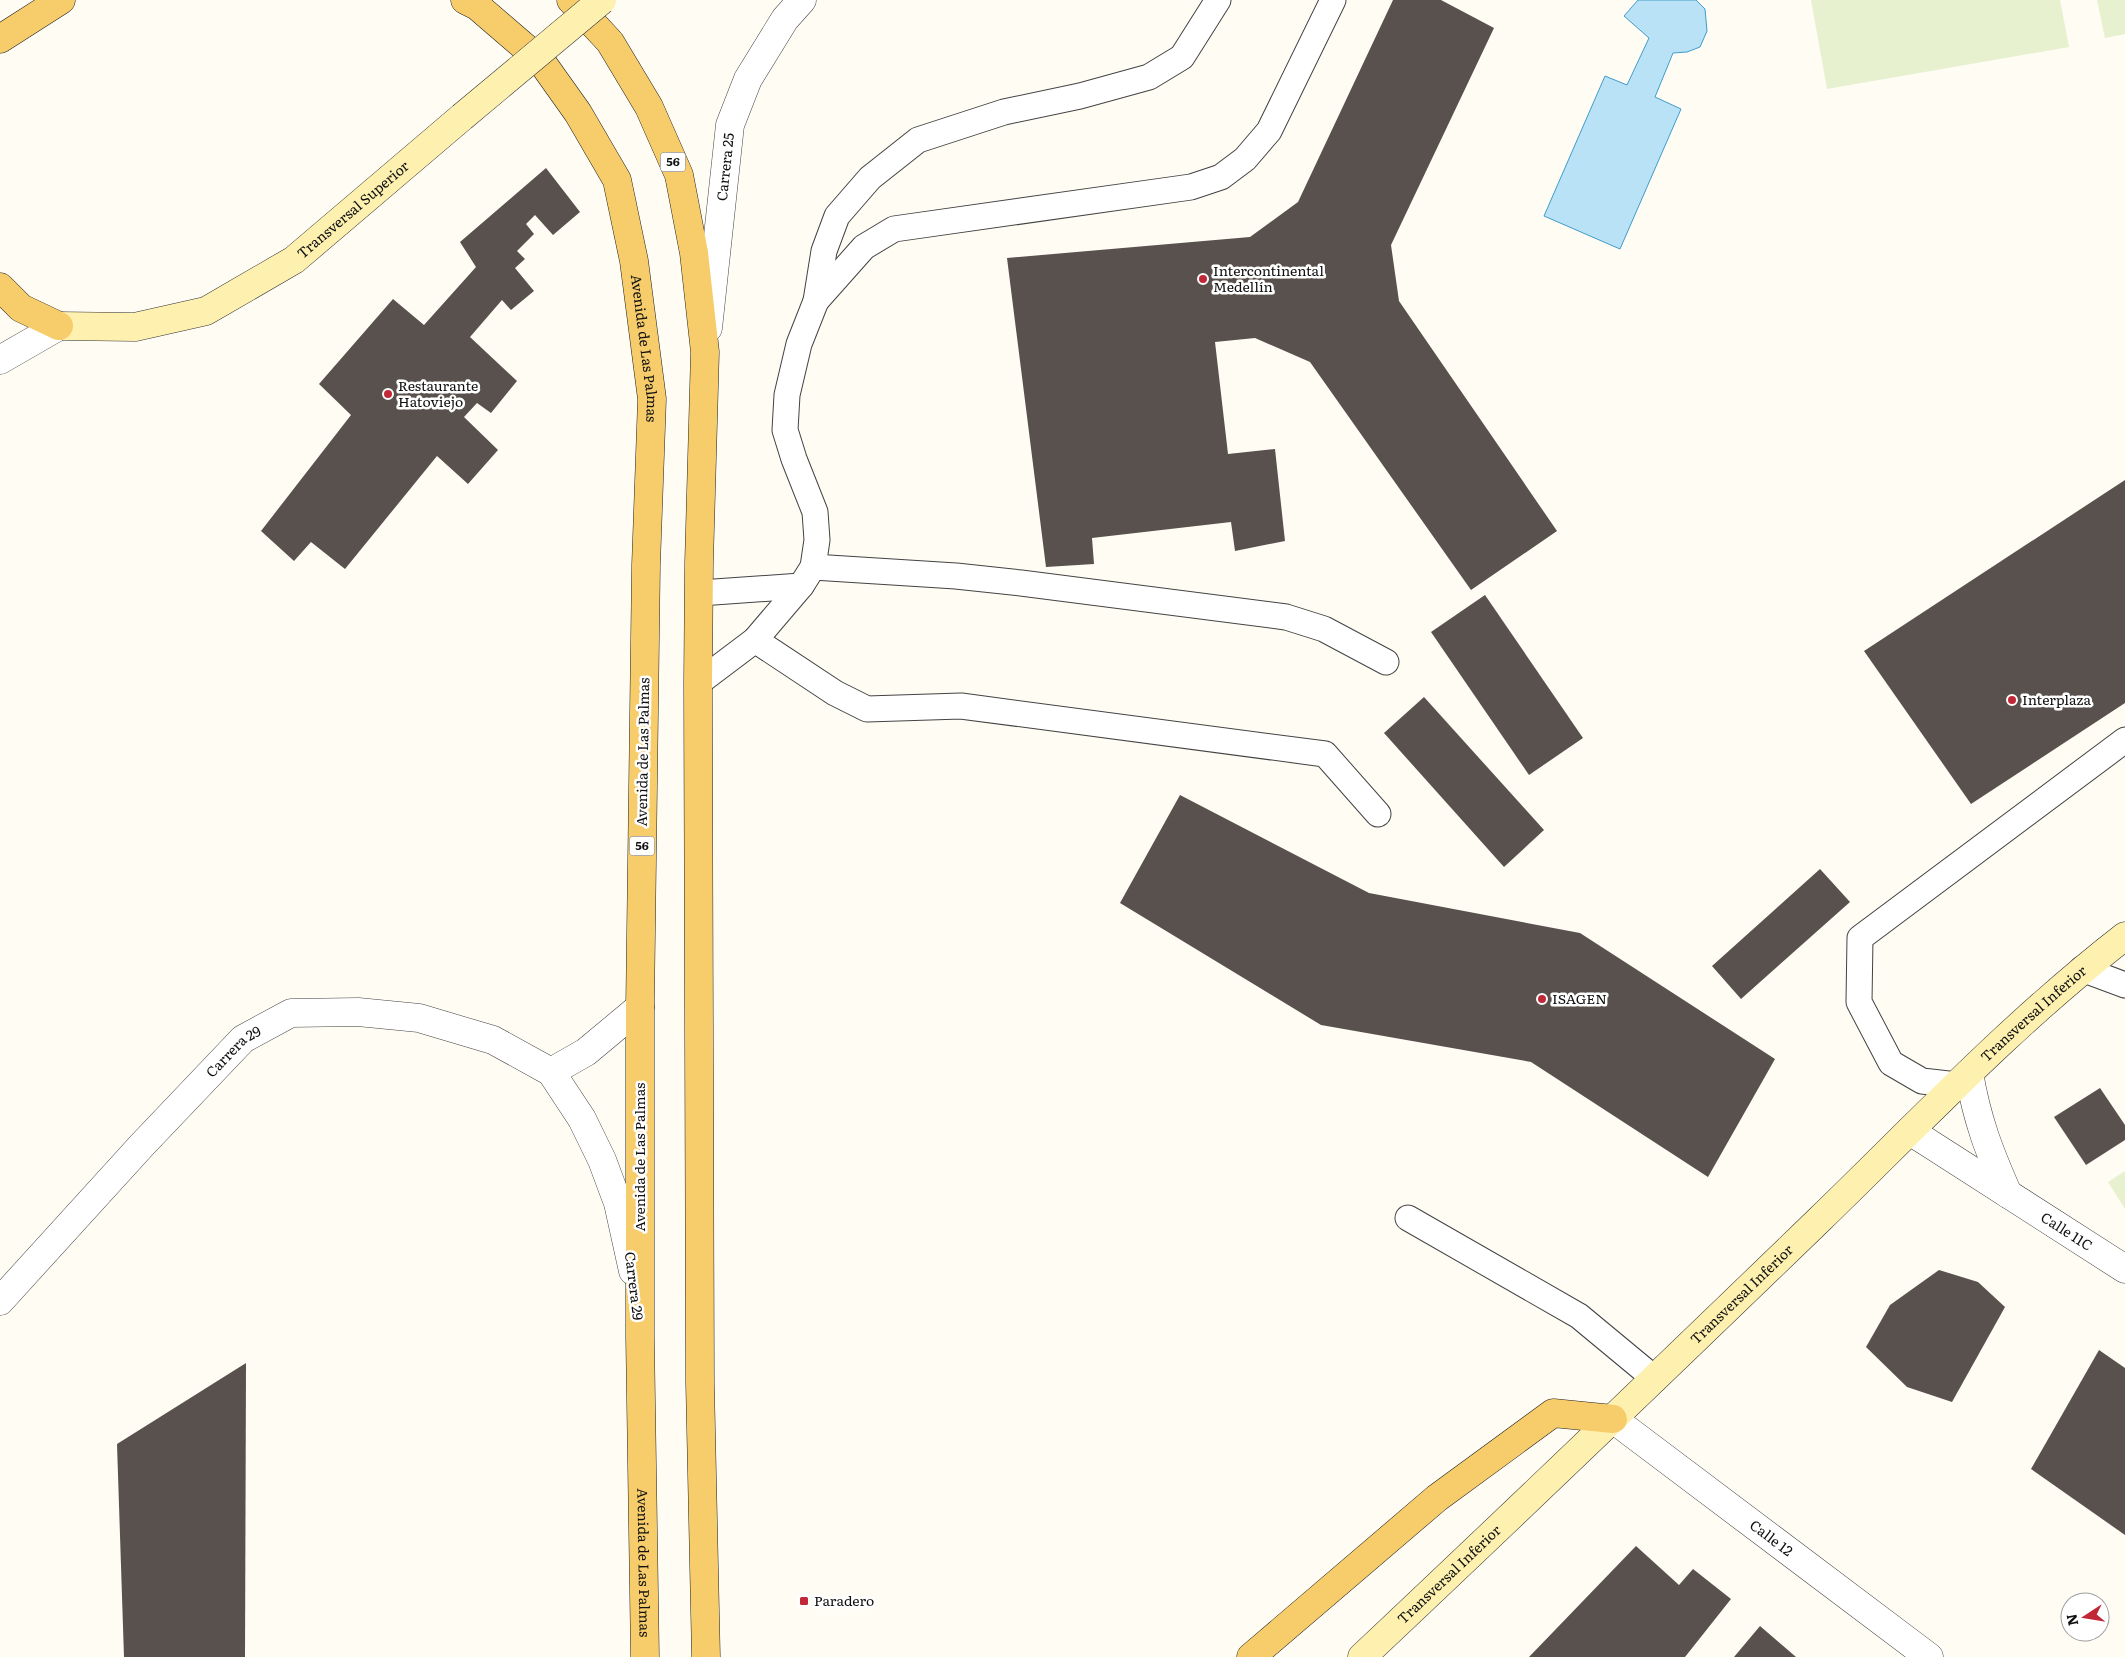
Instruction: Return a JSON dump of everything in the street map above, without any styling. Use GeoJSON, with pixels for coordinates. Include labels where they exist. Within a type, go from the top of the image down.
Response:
{"type":"FeatureCollection","features":[{"type":"Feature","properties":{"kind":"main road"},"geometry":{"type":"LineString","coordinates":[[0,39],[61,0]]}},
{"type":"Feature","properties":{"kind":"main road","name":"Avenida de Las Palmas"},"geometry":{"type":"LineString","coordinates":[[465,0],[477,6],[541,61],[578,113],[617,180],[634,261],[652,399],[646,566],[640,1007],[640,1337],[645,1657]]}},
{"type":"Feature","properties":{"kind":"main road","name":"56"},"geometry":{"type":"LineString","coordinates":[[571,0],[610,42],[649,107],[679,175],[694,253],[706,352],[698,683],[700,1383],[706,1657]]}},
{"type":"Feature","properties":{"kind":"main road","name":"Transversal Superior"},"geometry":{"type":"LineString","coordinates":[[59,326],[135,327],[206,311],[294,260],[602,0]]}},
{"type":"Feature","properties":{"kind":"main road"},"geometry":{"type":"LineString","coordinates":[[0,287],[22,308],[59,326]]}},
{"type":"Feature","properties":{"kind":"main road","name":"Transversal Inferior"},"geometry":{"type":"LineString","coordinates":[[1362,1657],[1614,1419],[1963,1079],[2082,969],[2125,936]]}},
{"type":"Feature","properties":{"kind":"main road"},"geometry":{"type":"LineString","coordinates":[[1250,1657],[1437,1498],[1553,1413],[1614,1419]]}},
{"type":"Feature","properties":{"kind":"street","name":"Carrera 25"},"geometry":{"type":"LineString","coordinates":[[706,352],[730,125],[748,79],[785,19],[802,0]]}},
{"type":"Feature","properties":{"kind":"street"},"geometry":{"type":"LineString","coordinates":[[0,360],[59,326]]}},
{"type":"Feature","properties":{"kind":"street"},"geometry":{"type":"LineString","coordinates":[[551,1072],[586,1052],[640,1007]]}},
{"type":"Feature","properties":{"kind":"street","name":"Carrera 29"},"geometry":{"type":"LineString","coordinates":[[0,1300],[142,1145],[243,1039],[291,1013],[358,1012],[419,1018],[493,1040],[551,1072],[582,1119],[602,1160],[618,1203],[637,1292],[640,1337]]}},
{"type":"Feature","properties":{"kind":"street"},"geometry":{"type":"LineString","coordinates":[[1963,1079],[1975,1106],[1985,1143],[2008,1194]]}},
{"type":"Feature","properties":{"kind":"street","name":"Calle 11C"},"geometry":{"type":"LineString","coordinates":[[1910,1132],[2125,1270]]}},
{"type":"Feature","properties":{"kind":"street","name":"Calle 12"},"geometry":{"type":"LineString","coordinates":[[1614,1419],[1929,1657]]}},
{"type":"Feature","properties":{"kind":"lane"},"geometry":{"type":"LineString","coordinates":[[698,683],[755,640],[807,576],[817,540],[815,512],[794,459],[785,430],[786,395],[799,344],[816,300],[824,251],[837,216],[870,178],[918,140],[1004,112],[1080,96],[1149,77],[1182,57],[1218,0]]}},
{"type":"Feature","properties":{"kind":"lane"},"geometry":{"type":"LineString","coordinates":[[816,300],[864,247],[894,229],[1191,187],[1221,177],[1245,160],[1269,131],[1334,0]]}},
{"type":"Feature","properties":{"kind":"lane"},"geometry":{"type":"LineString","coordinates":[[700,593],[807,576],[984,579],[1286,617],[1324,629],[1386,662]]}},
{"type":"Feature","properties":{"kind":"lane"},"geometry":{"type":"LineString","coordinates":[[755,640],[835,693],[867,708],[962,706],[1325,754],[1378,814]]}},
{"type":"Feature","properties":{"kind":"lane"},"geometry":{"type":"LineString","coordinates":[[1963,1079],[1922,1080],[1891,1063],[1859,1002],[1860,938],[2125,740]]}},
{"type":"Feature","properties":{"kind":"lane"},"geometry":{"type":"LineString","coordinates":[[2082,969],[2125,985]]}},
{"type":"Feature","properties":{"kind":"lane"},"geometry":{"type":"LineString","coordinates":[[1408,1218],[1579,1316],[1655,1379]]}},
{"type":"Feature","properties":{"kind":"green space"},"geometry":{"type":"Polygon","coordinates":[[[1811,0],[2060,0],[2069,47],[1827,89],[1811,0]]]}},
{"type":"Feature","properties":{"kind":"green space"},"geometry":{"type":"Polygon","coordinates":[[[2097,0],[2125,0],[2125,34],[2105,38],[2097,0]]]}},
{"type":"Feature","properties":{"kind":"green space"},"geometry":{"type":"Polygon","coordinates":[[[2125,1171],[2125,1209],[2108,1182],[2125,1171]]]}},
{"type":"Feature","properties":{"kind":"water"},"geometry":{"type":"Polygon","coordinates":[[[1638,0],[1696,0],[1705,9],[1707,31],[1700,47],[1687,52],[1673,53],[1655,97],[1681,109],[1620,249],[1544,216],[1605,76],[1627,85],[1649,38],[1624,16],[1638,0]]]}},
{"type":"Feature","properties":{"kind":"building","name":"Intercontinental Medellín"},"geometry":{"type":"Polygon","coordinates":[[[1393,0],[1441,0],[1494,28],[1391,245],[1399,301],[1557,531],[1471,590],[1310,362],[1255,338],[1215,342],[1228,454],[1275,449],[1285,541],[1235,551],[1231,522],[1092,538],[1094,564],[1046,567],[1007,258],[1250,237],[1298,202],[1393,0]]]}},
{"type":"Feature","properties":{"kind":"building"},"geometry":{"type":"Polygon","coordinates":[[[546,168],[580,212],[553,235],[535,215],[526,224],[534,234],[517,251],[525,259],[515,268],[534,291],[511,310],[502,300],[470,337],[517,381],[491,413],[477,403],[464,417],[498,450],[468,484],[437,456],[345,569],[311,542],[294,561],[261,531],[351,415],[319,384],[393,299],[424,325],[476,267],[460,242],[546,168]]]}},
{"type":"Feature","properties":{"kind":"building"},"geometry":{"type":"Polygon","coordinates":[[[2125,480],[2125,703],[1971,804],[1864,651],[2125,480]]]}},
{"type":"Feature","properties":{"kind":"building"},"geometry":{"type":"Polygon","coordinates":[[[1485,595],[1583,738],[1529,775],[1431,632],[1485,595]]]}},
{"type":"Feature","properties":{"kind":"building"},"geometry":{"type":"Polygon","coordinates":[[[1424,697],[1544,830],[1504,867],[1384,733],[1424,697]]]}},
{"type":"Feature","properties":{"kind":"building"},"geometry":{"type":"Polygon","coordinates":[[[1180,795],[1369,893],[1580,933],[1775,1059],[1708,1177],[1531,1062],[1321,1025],[1120,903],[1180,795]]]}},
{"type":"Feature","properties":{"kind":"building"},"geometry":{"type":"Polygon","coordinates":[[[1820,869],[1850,902],[1741,999],[1712,966],[1820,869]]]}},
{"type":"Feature","properties":{"kind":"building"},"geometry":{"type":"Polygon","coordinates":[[[2100,1088],[2125,1125],[2125,1140],[2086,1165],[2054,1117],[2100,1088]]]}},
{"type":"Feature","properties":{"kind":"building"},"geometry":{"type":"Polygon","coordinates":[[[1939,1270],[1978,1282],[2005,1307],[1952,1402],[1907,1387],[1866,1347],[1890,1305],[1939,1270]]]}},
{"type":"Feature","properties":{"kind":"building"},"geometry":{"type":"Polygon","coordinates":[[[2099,1350],[2125,1368],[2125,1535],[2031,1469],[2099,1350]]]}},
{"type":"Feature","properties":{"kind":"building"},"geometry":{"type":"Polygon","coordinates":[[[246,1363],[245,1657],[124,1657],[117,1444],[246,1363]]]}},
{"type":"Feature","properties":{"kind":"building"},"geometry":{"type":"Polygon","coordinates":[[[1636,1546],[1679,1585],[1693,1569],[1731,1599],[1685,1657],[1529,1657],[1636,1546]]]}},
{"type":"Feature","properties":{"kind":"building"},"geometry":{"type":"Polygon","coordinates":[[[1760,1626],[1796,1657],[1734,1657],[1760,1626]]]}},
{"type":"Feature","properties":{"kind":"place","name":"Intercontinental Medellín"},"geometry":{"type":"Point","coordinates":[1203,279]}},
{"type":"Feature","properties":{"kind":"place","name":"Restaurante Hatoviejo"},"geometry":{"type":"Point","coordinates":[388,394]}},
{"type":"Feature","properties":{"kind":"place","name":"Interplaza"},"geometry":{"type":"Point","coordinates":[2012,700]}},
{"type":"Feature","properties":{"kind":"place","name":"ISAGEN"},"geometry":{"type":"Point","coordinates":[1542,999]}},
{"type":"Feature","properties":{"kind":"place","name":"Paradero"},"geometry":{"type":"Point","coordinates":[804,1601]}}]}
